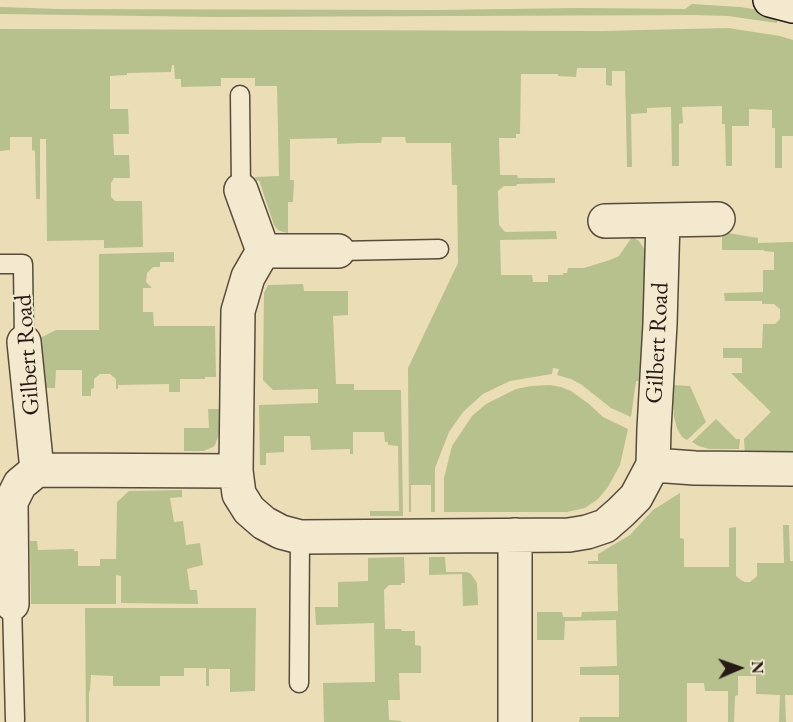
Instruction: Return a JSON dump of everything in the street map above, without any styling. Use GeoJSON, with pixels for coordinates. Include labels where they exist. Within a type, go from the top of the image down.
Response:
{"type":"FeatureCollection","features":[{"type":"Feature","properties":{"kind":"street"},"geometry":{"type":"LineString","coordinates":[[770,0],[793,6]]}},
{"type":"Feature","properties":{"kind":"street"},"geometry":{"type":"LineString","coordinates":[[242,190],[263,251],[338,250]]}},
{"type":"Feature","properties":{"kind":"street"},"geometry":{"type":"LineString","coordinates":[[605,221],[718,219]]}},
{"type":"Feature","properties":{"kind":"street","name":"Gilbert Road"},"geometry":{"type":"LineString","coordinates":[[263,251],[248,277],[238,311],[236,471],[238,494],[249,510],[264,523],[281,532],[300,537],[569,535],[605,526],[636,497],[653,465],[663,220]]}},
{"type":"Feature","properties":{"kind":"street","name":"Gilbert Road"},"geometry":{"type":"LineString","coordinates":[[24,342],[37,470]]}},
{"type":"Feature","properties":{"kind":"street"},"geometry":{"type":"LineString","coordinates":[[653,465],[793,469]]}},
{"type":"Feature","properties":{"kind":"street"},"geometry":{"type":"LineString","coordinates":[[12,604],[11,502],[20,483],[37,470],[236,471]]}},
{"type":"Feature","properties":{"kind":"street"},"geometry":{"type":"LineString","coordinates":[[515,536],[515,722]]}},
{"type":"Feature","properties":{"kind":"lane"},"geometry":{"type":"LineString","coordinates":[[240,95],[242,190]]}},
{"type":"Feature","properties":{"kind":"lane"},"geometry":{"type":"LineString","coordinates":[[338,250],[439,249]]}},
{"type":"Feature","properties":{"kind":"lane","name":"Gilbert Road"},"geometry":{"type":"LineString","coordinates":[[0,264],[23,264],[24,342]]}},
{"type":"Feature","properties":{"kind":"lane"},"geometry":{"type":"LineString","coordinates":[[299,682],[300,537]]}},
{"type":"Feature","properties":{"kind":"lane"},"geometry":{"type":"LineString","coordinates":[[12,604],[15,720]]}},
{"type":"Feature","properties":{"kind":"green space"},"geometry":{"type":"Polygon","coordinates":[[[692,4],[765,11],[777,16],[777,23],[728,16],[694,15],[216,17],[0,14],[0,7],[58,9],[685,9],[692,4]]]}},
{"type":"Feature","properties":{"kind":"green space"},"geometry":{"type":"Polygon","coordinates":[[[728,28],[793,40],[793,136],[782,136],[782,168],[775,168],[775,128],[772,128],[772,110],[749,109],[749,126],[732,126],[732,166],[726,166],[722,106],[682,107],[683,123],[679,124],[679,166],[672,166],[671,107],[647,108],[647,113],[631,114],[632,167],[627,167],[625,71],[612,71],[612,86],[606,85],[606,68],[577,68],[576,77],[558,76],[558,74],[521,74],[520,134],[516,134],[516,138],[499,138],[500,175],[517,175],[518,178],[555,178],[555,183],[504,186],[498,191],[499,225],[505,232],[556,231],[557,239],[500,240],[501,275],[532,275],[533,282],[548,282],[548,275],[563,275],[567,273],[568,268],[584,268],[619,256],[632,237],[639,241],[648,261],[643,381],[636,381],[631,417],[611,408],[582,385],[557,375],[559,369],[553,368],[552,374],[510,381],[483,394],[463,412],[449,432],[435,468],[435,512],[431,512],[431,485],[411,485],[411,512],[409,512],[408,368],[458,263],[457,185],[452,185],[451,143],[406,143],[405,137],[382,137],[381,143],[337,144],[337,138],[290,139],[290,180],[294,180],[293,202],[288,202],[288,233],[278,230],[274,225],[259,180],[255,182],[254,180],[255,177],[279,176],[277,86],[255,86],[255,78],[221,78],[221,86],[181,87],[181,79],[175,79],[174,65],[172,65],[171,72],[127,73],[127,75],[110,76],[110,109],[128,109],[129,134],[113,134],[114,155],[129,155],[130,178],[114,178],[111,183],[111,197],[115,201],[142,201],[143,247],[104,248],[104,240],[47,241],[46,139],[40,139],[40,199],[36,199],[35,151],[32,150],[32,137],[10,137],[10,150],[0,151],[0,29],[602,31],[728,28]]]}},
{"type":"Feature","properties":{"kind":"green space"},"geometry":{"type":"Polygon","coordinates":[[[722,232],[758,238],[758,243],[793,242],[793,457],[745,457],[744,439],[771,412],[731,373],[742,373],[742,358],[723,358],[723,348],[762,348],[763,324],[775,324],[780,319],[780,309],[774,304],[762,304],[762,301],[725,301],[724,293],[763,292],[763,270],[774,270],[774,252],[722,250],[722,232]]]}},
{"type":"Feature","properties":{"kind":"green space"},"geometry":{"type":"Polygon","coordinates":[[[174,252],[174,262],[160,262],[160,267],[153,267],[147,273],[146,282],[152,288],[143,288],[143,312],[153,312],[154,326],[215,326],[216,377],[180,379],[180,392],[169,392],[169,384],[118,385],[116,389],[116,379],[110,374],[100,374],[94,379],[91,396],[82,396],[82,370],[56,370],[55,388],[44,388],[40,338],[56,330],[99,330],[99,254],[174,252]]]}},
{"type":"Feature","properties":{"kind":"green space"},"geometry":{"type":"Polygon","coordinates":[[[303,284],[304,291],[348,291],[348,315],[333,316],[336,384],[354,384],[354,390],[401,390],[403,516],[370,516],[370,511],[399,511],[398,446],[388,445],[388,442],[385,442],[384,432],[353,432],[353,454],[350,454],[350,449],[311,450],[310,436],[284,436],[284,452],[266,453],[266,465],[260,465],[259,405],[318,403],[318,389],[273,390],[263,380],[264,293],[268,285],[303,284]]]}},
{"type":"Feature","properties":{"kind":"green space"},"geometry":{"type":"Polygon","coordinates":[[[550,385],[571,391],[603,417],[628,429],[620,465],[608,487],[598,499],[585,508],[567,512],[444,512],[444,478],[452,446],[472,416],[486,404],[516,389],[550,385]]]}},
{"type":"Feature","properties":{"kind":"green space"},"geometry":{"type":"Polygon","coordinates":[[[672,385],[690,386],[706,422],[687,440],[682,437],[674,417],[672,385]]]}},
{"type":"Feature","properties":{"kind":"green space"},"geometry":{"type":"Polygon","coordinates":[[[208,409],[219,409],[219,434],[215,445],[203,451],[184,451],[184,428],[209,428],[208,409]]]}},
{"type":"Feature","properties":{"kind":"green space"},"geometry":{"type":"Polygon","coordinates":[[[716,419],[736,439],[740,439],[739,449],[709,449],[692,442],[716,419]]]}},
{"type":"Feature","properties":{"kind":"green space"},"geometry":{"type":"Polygon","coordinates":[[[182,490],[182,497],[170,498],[174,522],[183,521],[186,545],[200,543],[203,565],[187,569],[190,590],[197,590],[198,604],[121,603],[121,576],[116,575],[116,604],[31,604],[30,541],[37,541],[38,550],[74,549],[78,551],[78,566],[100,566],[100,559],[116,559],[117,502],[129,491],[182,490]]]}},
{"type":"Feature","properties":{"kind":"green space"},"geometry":{"type":"Polygon","coordinates":[[[680,493],[680,538],[684,539],[684,567],[729,567],[729,528],[736,527],[736,576],[745,582],[750,582],[757,576],[757,563],[784,563],[783,525],[789,525],[790,561],[793,561],[793,695],[785,695],[786,722],[779,722],[780,695],[756,694],[756,676],[738,676],[734,722],[728,722],[728,691],[705,691],[704,683],[687,683],[687,722],[579,722],[580,717],[619,717],[619,675],[580,675],[580,667],[617,666],[616,620],[565,621],[564,640],[537,640],[537,612],[562,612],[563,617],[581,617],[582,612],[618,611],[617,564],[588,564],[588,561],[598,561],[598,554],[630,535],[653,510],[680,493]]]}},
{"type":"Feature","properties":{"kind":"green space"},"geometry":{"type":"Polygon","coordinates":[[[404,557],[405,583],[389,585],[384,590],[385,629],[415,631],[415,645],[421,646],[421,673],[399,673],[400,700],[388,700],[389,720],[402,722],[324,722],[323,683],[375,682],[374,623],[316,625],[315,607],[338,607],[338,582],[368,581],[368,558],[404,557]]]}},
{"type":"Feature","properties":{"kind":"green space"},"geometry":{"type":"Polygon","coordinates":[[[429,557],[445,557],[446,572],[471,574],[477,583],[478,605],[463,606],[462,574],[429,575],[429,557]]]}},
{"type":"Feature","properties":{"kind":"green space"},"geometry":{"type":"Polygon","coordinates":[[[85,608],[256,608],[255,691],[230,692],[230,669],[209,669],[209,686],[206,686],[206,668],[184,668],[184,676],[160,676],[160,686],[113,686],[113,676],[91,675],[89,722],[86,722],[85,608]]]}}]}
